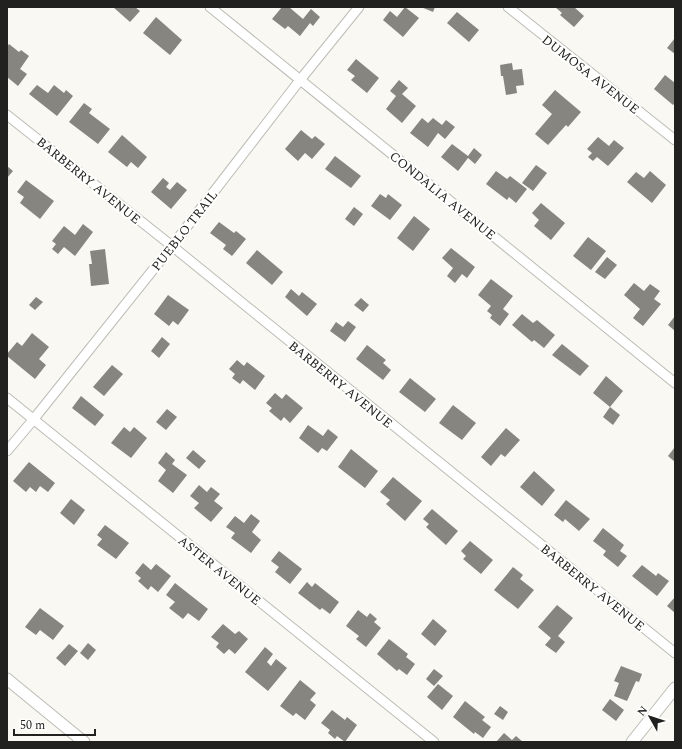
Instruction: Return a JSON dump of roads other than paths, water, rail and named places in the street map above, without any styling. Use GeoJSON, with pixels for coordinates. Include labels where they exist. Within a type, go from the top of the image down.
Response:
{"type":"FeatureCollection","features":[{"type":"Feature","properties":{"kind":"street","name":"CONDALIA AVENUE"},"geometry":{"type":"LineString","coordinates":[[210,7],[675,383]]}},
{"type":"Feature","properties":{"kind":"street","name":"PUEBLO TRAIL"},"geometry":{"type":"LineString","coordinates":[[7,451],[172,246],[300,80],[359,7]]}},
{"type":"Feature","properties":{"kind":"street","name":"DUMOSA AVENUE"},"geometry":{"type":"LineString","coordinates":[[508,7],[675,140]]}},
{"type":"Feature","properties":{"kind":"street","name":"BARBERRY AVENUE"},"geometry":{"type":"LineString","coordinates":[[7,115],[172,246],[675,653]]}},
{"type":"Feature","properties":{"kind":"street","name":"ASTER AVENUE"},"geometry":{"type":"LineString","coordinates":[[7,398],[434,742]]}},
{"type":"Feature","properties":{"kind":"street"},"geometry":{"type":"LineString","coordinates":[[7,679],[84,742]]}},
{"type":"Feature","properties":{"kind":"street"},"geometry":{"type":"LineString","coordinates":[[632,742],[675,688]]}}]}
